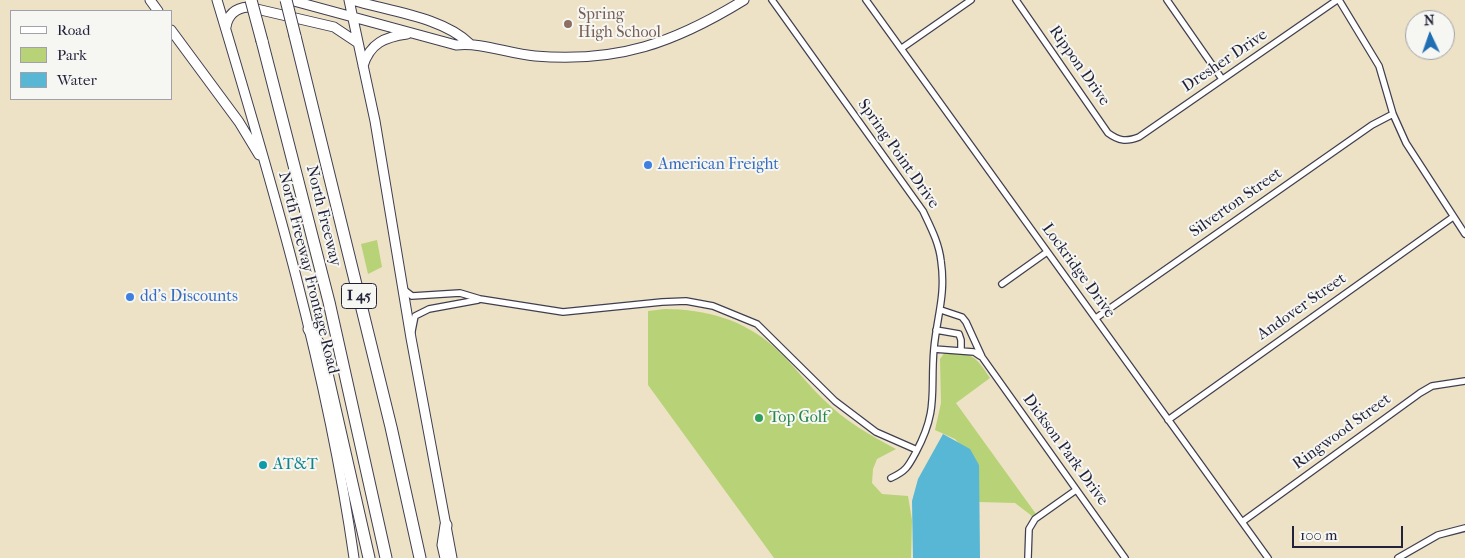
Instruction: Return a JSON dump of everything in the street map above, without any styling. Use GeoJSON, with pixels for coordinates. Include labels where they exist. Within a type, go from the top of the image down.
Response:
{"type":"FeatureCollection","features":[{"type":"Feature","properties":{"kind":"highway","name":"North Freeway"},"geometry":{"type":"LineString","coordinates":[[251,0],[328,302],[386,558]]}},
{"type":"Feature","properties":{"kind":"highway","name":"North Freeway"},"geometry":{"type":"LineString","coordinates":[[286,0],[392,427],[420,558]]}},
{"type":"Feature","properties":{"kind":"highway"},"geometry":{"type":"LineString","coordinates":[[308,329],[321,347],[368,558]]}},
{"type":"Feature","properties":{"kind":"highway"},"geometry":{"type":"LineString","coordinates":[[446,525],[443,545],[446,558]]}},
{"type":"Feature","properties":{"kind":"main road","name":"North Freeway Frontage Road"},"geometry":{"type":"LineString","coordinates":[[217,0],[264,163],[308,329],[334,446],[354,558]]}},
{"type":"Feature","properties":{"kind":"main road"},"geometry":{"type":"LineString","coordinates":[[290,0],[456,45],[470,44],[534,56],[590,57],[619,54],[661,43],[709,21],[744,0]]}},
{"type":"Feature","properties":{"kind":"main road"},"geometry":{"type":"LineString","coordinates":[[452,558],[411,338],[375,121],[350,0],[417,17],[459,33],[470,44]]}},
{"type":"Feature","properties":{"kind":"main road"},"geometry":{"type":"LineString","coordinates":[[226,28],[228,19],[234,11],[248,7],[334,28],[358,43]]}},
{"type":"Feature","properties":{"kind":"main road"},"geometry":{"type":"LineString","coordinates":[[172,31],[239,122],[264,163]]}},
{"type":"Feature","properties":{"kind":"main road"},"geometry":{"type":"LineString","coordinates":[[363,66],[366,56],[375,43],[388,37],[411,33]]}},
{"type":"Feature","properties":{"kind":"street","name":"Spring Point Drive"},"geometry":{"type":"LineString","coordinates":[[772,0],[923,211],[936,237],[943,285],[942,310],[936,330],[934,349],[934,402],[930,422],[905,471],[890,478]]}},
{"type":"Feature","properties":{"kind":"street","name":"Lockridge Drive"},"geometry":{"type":"LineString","coordinates":[[866,0],[1268,558]]}},
{"type":"Feature","properties":{"kind":"street"},"geometry":{"type":"LineString","coordinates":[[902,48],[971,0]]}},
{"type":"Feature","properties":{"kind":"street","name":"Rippon Drive"},"geometry":{"type":"LineString","coordinates":[[1016,0],[1108,133],[1126,141]]}},
{"type":"Feature","properties":{"kind":"street"},"geometry":{"type":"LineString","coordinates":[[1167,0],[1222,79]]}},
{"type":"Feature","properties":{"kind":"street"},"geometry":{"type":"LineString","coordinates":[[1338,0],[1379,66],[1393,114],[1417,162],[1465,234]]}},
{"type":"Feature","properties":{"kind":"street","name":"Dresher Drive"},"geometry":{"type":"LineString","coordinates":[[1126,141],[1139,137],[1338,0]]}},
{"type":"Feature","properties":{"kind":"street","name":"Silverton Street"},"geometry":{"type":"LineString","coordinates":[[1096,318],[1372,125],[1393,114]]}},
{"type":"Feature","properties":{"kind":"street","name":"Andover Street"},"geometry":{"type":"LineString","coordinates":[[1168,420],[1453,218]]}},
{"type":"Feature","properties":{"kind":"street"},"geometry":{"type":"LineString","coordinates":[[1002,284],[1047,252]]}},
{"type":"Feature","properties":{"kind":"street"},"geometry":{"type":"LineString","coordinates":[[403,288],[412,296],[460,293],[480,299],[563,312],[686,301],[714,306],[757,324],[835,401],[876,432],[916,450]]}},
{"type":"Feature","properties":{"kind":"street"},"geometry":{"type":"LineString","coordinates":[[411,338],[415,316],[429,309],[460,305],[480,299]]}},
{"type":"Feature","properties":{"kind":"street","name":"Dickson Park Drive"},"geometry":{"type":"LineString","coordinates":[[942,310],[962,317],[966,322],[982,357],[1125,558]]}},
{"type":"Feature","properties":{"kind":"street"},"geometry":{"type":"LineString","coordinates":[[936,330],[958,334],[961,340],[961,350]]}},
{"type":"Feature","properties":{"kind":"street"},"geometry":{"type":"LineString","coordinates":[[934,349],[974,352],[982,357]]}},
{"type":"Feature","properties":{"kind":"street","name":"Ringwood Street"},"geometry":{"type":"LineString","coordinates":[[1242,522],[1432,386],[1465,380]]}},
{"type":"Feature","properties":{"kind":"street"},"geometry":{"type":"LineString","coordinates":[[1028,558],[1029,529],[1035,519],[1076,490]]}},
{"type":"Feature","properties":{"kind":"street"},"geometry":{"type":"LineString","coordinates":[[1398,558],[1438,535],[1465,528]]}},
{"type":"Feature","properties":{"kind":"green space"},"geometry":{"type":"Polygon","coordinates":[[[377,240],[382,267],[368,274],[361,244],[377,240]]]}},
{"type":"Feature","properties":{"kind":"green space","name":"Top Golf"},"geometry":{"type":"Polygon","coordinates":[[[665,309],[710,314],[737,323],[750,330],[781,353],[832,408],[849,421],[896,449],[877,459],[873,469],[872,483],[882,494],[908,496],[912,520],[911,558],[774,558],[648,385],[648,311],[665,309]]]}},
{"type":"Feature","properties":{"kind":"green space"},"geometry":{"type":"Polygon","coordinates":[[[945,352],[961,353],[972,357],[980,364],[990,378],[956,403],[1036,514],[1032,516],[1015,503],[979,502],[979,465],[955,439],[935,430],[941,403],[940,359],[945,352]]]}},
{"type":"Feature","properties":{"kind":"water"},"geometry":{"type":"Polygon","coordinates":[[[943,434],[970,449],[979,465],[980,558],[913,558],[912,501],[918,479],[943,434]]]}},
{"type":"Feature","properties":{"kind":"place","name":"Spring High School"},"geometry":{"type":"Point","coordinates":[568,24]}},
{"type":"Feature","properties":{"kind":"place","name":"American Freight"},"geometry":{"type":"Point","coordinates":[648,165]}},
{"type":"Feature","properties":{"kind":"place","name":"dd's Discounts"},"geometry":{"type":"Point","coordinates":[130,297]}},
{"type":"Feature","properties":{"kind":"place","name":"Top Golf"},"geometry":{"type":"Point","coordinates":[759,418]}},
{"type":"Feature","properties":{"kind":"place","name":"AT&T"},"geometry":{"type":"Point","coordinates":[263,465]}}]}
